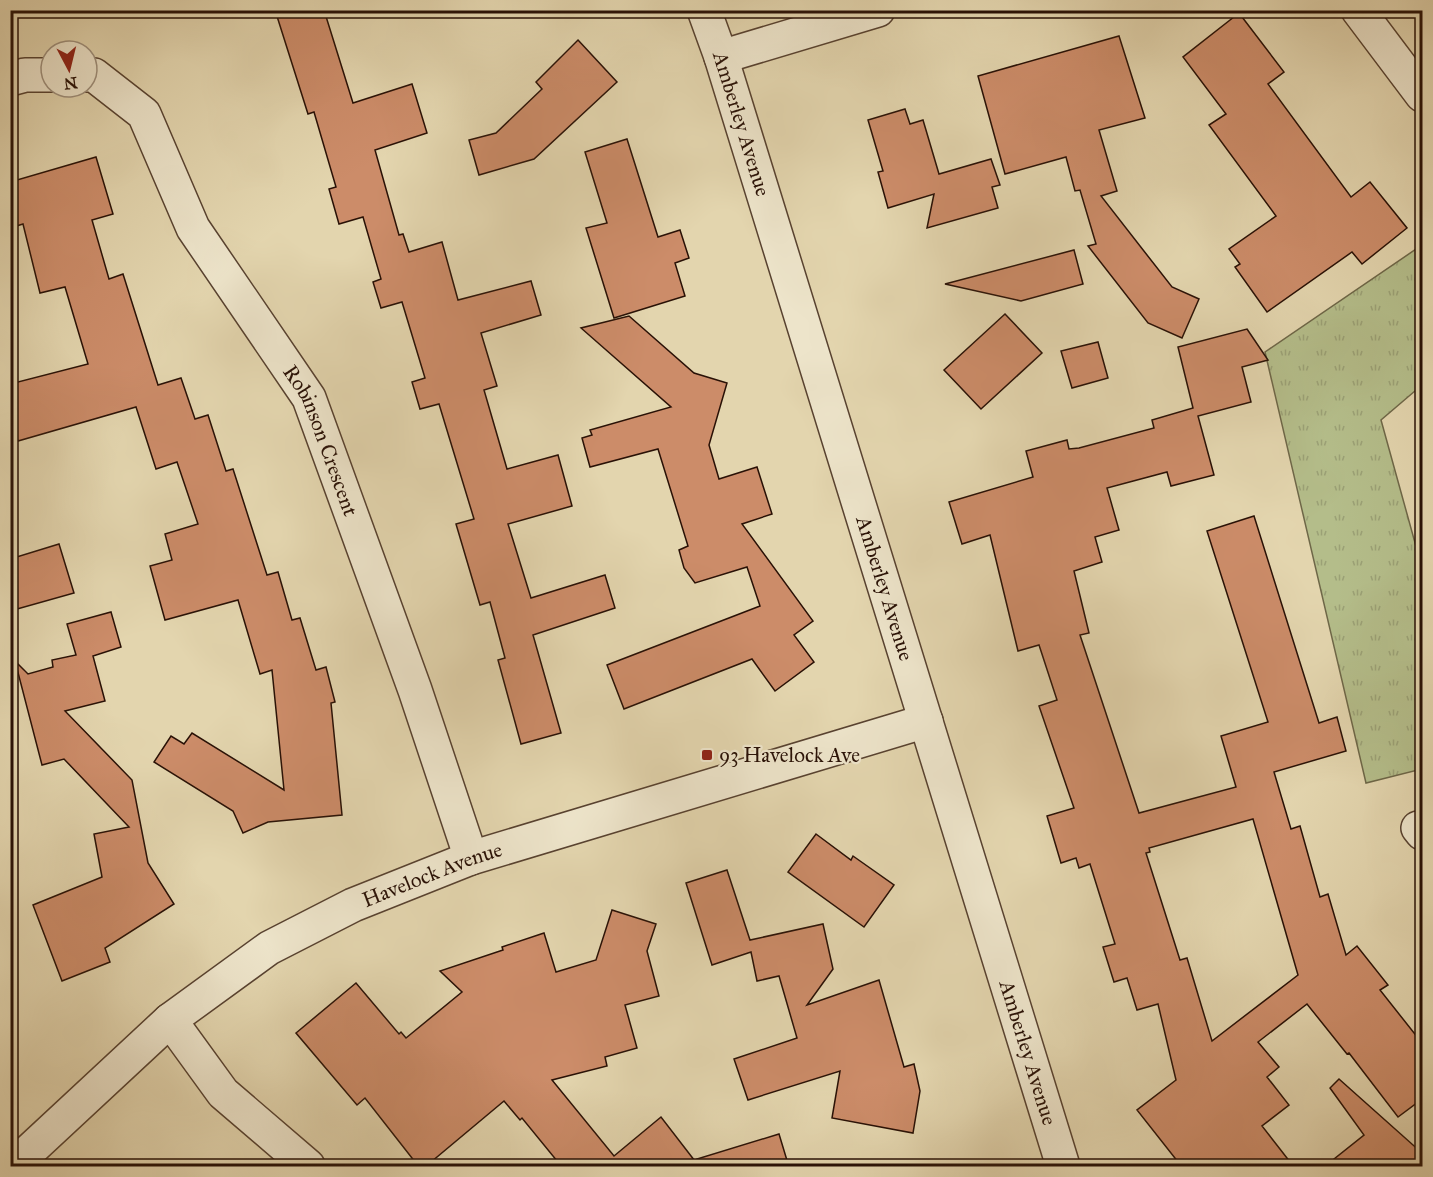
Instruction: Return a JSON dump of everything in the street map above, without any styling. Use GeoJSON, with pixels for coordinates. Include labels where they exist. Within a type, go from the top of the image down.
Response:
{"type":"FeatureCollection","features":[{"type":"Feature","properties":{"kind":"street","name":"Amberley Avenue"},"geometry":{"type":"LineString","coordinates":[[704,10],[721,57],[1063,1167]]}},
{"type":"Feature","properties":{"kind":"street"},"geometry":{"type":"LineString","coordinates":[[721,57],[878,10]]}},
{"type":"Feature","properties":{"kind":"street"},"geometry":{"type":"LineString","coordinates":[[1358,10],[1422,95]]}},
{"type":"Feature","properties":{"kind":"street"},"geometry":{"type":"LineString","coordinates":[[10,79],[25,75],[39,75]]}},
{"type":"Feature","properties":{"kind":"street","name":"Robinson Crescent"},"geometry":{"type":"LineString","coordinates":[[99,79],[144,114],[193,228],[309,398],[415,690],[471,858]]}},
{"type":"Feature","properties":{"kind":"street","name":"Havelock Avenue"},"geometry":{"type":"LineString","coordinates":[[13,1167],[170,1020],[269,948],[352,905],[471,858],[926,721]]}},
{"type":"Feature","properties":{"kind":"street"},"geometry":{"type":"LineString","coordinates":[[170,1020],[223,1093],[308,1167]]}},
{"type":"Feature","properties":{"kind":"green space"},"geometry":{"type":"Polygon","coordinates":[[[1422,245],[1422,385],[1381,420],[1422,568],[1422,769],[1366,783],[1265,352],[1422,245]]]}},
{"type":"Feature","properties":{"kind":"building"},"geometry":{"type":"Polygon","coordinates":[[[275,10],[324,10],[353,103],[412,84],[427,133],[375,150],[399,235],[403,234],[409,252],[442,242],[458,300],[531,281],[541,315],[481,333],[497,386],[484,390],[507,469],[558,455],[572,506],[508,524],[531,598],[605,575],[615,608],[533,635],[561,733],[521,744],[498,660],[505,658],[490,602],[480,605],[456,524],[474,519],[439,404],[420,409],[412,382],[425,378],[402,302],[381,308],[373,282],[381,279],[363,217],[339,224],[329,189],[336,187],[314,112],[308,114],[275,10]]]}},
{"type":"Feature","properties":{"kind":"building"},"geometry":{"type":"Polygon","coordinates":[[[1239,13],[1284,72],[1268,84],[1351,197],[1370,182],[1407,228],[1362,264],[1352,252],[1267,312],[1235,267],[1240,264],[1229,249],[1276,216],[1209,125],[1226,114],[1183,57],[1239,13]]]}},
{"type":"Feature","properties":{"kind":"building"},"geometry":{"type":"Polygon","coordinates":[[[1119,36],[1145,118],[1099,130],[1117,191],[1101,196],[1172,287],[1199,299],[1182,338],[1148,323],[1088,246],[1096,244],[1080,190],[1075,191],[1066,157],[1005,174],[978,76],[1119,36]]]}},
{"type":"Feature","properties":{"kind":"building"},"geometry":{"type":"Polygon","coordinates":[[[578,40],[617,82],[534,159],[479,175],[469,140],[496,133],[542,89],[536,82],[578,40]]]}},
{"type":"Feature","properties":{"kind":"building"},"geometry":{"type":"Polygon","coordinates":[[[905,109],[910,124],[923,120],[939,174],[991,159],[1000,185],[992,187],[998,208],[927,228],[934,194],[888,208],[878,172],[883,171],[868,120],[905,109]]]}},
{"type":"Feature","properties":{"kind":"building"},"geometry":{"type":"Polygon","coordinates":[[[627,139],[658,237],[680,230],[689,258],[675,263],[685,296],[614,318],[586,228],[607,223],[585,152],[627,139]]]}},
{"type":"Feature","properties":{"kind":"building"},"geometry":{"type":"Polygon","coordinates":[[[96,157],[113,214],[92,220],[109,279],[123,274],[158,385],[181,378],[195,419],[208,415],[226,471],[233,469],[267,575],[278,572],[292,620],[300,618],[316,670],[326,667],[335,702],[331,703],[342,815],[268,822],[243,833],[233,811],[154,762],[171,736],[184,744],[192,733],[284,790],[272,670],[260,674],[238,600],[165,620],[150,566],[172,560],[165,534],[198,524],[177,462],[156,469],[136,407],[18,441],[15,432],[10,434],[10,384],[88,364],[65,287],[40,293],[23,224],[10,228],[10,182],[96,157]]]}},
{"type":"Feature","properties":{"kind":"building"},"geometry":{"type":"Polygon","coordinates":[[[1074,250],[1083,284],[1021,301],[945,284],[1074,250]]]}},
{"type":"Feature","properties":{"kind":"building"},"geometry":{"type":"Polygon","coordinates":[[[1005,314],[1042,353],[981,409],[944,370],[1005,314]]]}},
{"type":"Feature","properties":{"kind":"building"},"geometry":{"type":"Polygon","coordinates":[[[629,316],[694,373],[727,383],[709,445],[719,479],[757,467],[772,514],[742,524],[813,621],[794,635],[814,662],[775,691],[752,659],[624,709],[607,665],[760,606],[747,567],[695,583],[684,568],[679,550],[688,546],[658,449],[590,467],[582,438],[592,435],[590,430],[671,407],[581,328],[629,316]]]}},
{"type":"Feature","properties":{"kind":"building"},"geometry":{"type":"Polygon","coordinates":[[[1247,329],[1268,360],[1242,367],[1251,402],[1198,416],[1214,475],[1171,486],[1167,472],[1107,488],[1119,530],[1095,537],[1102,562],[1074,571],[1089,633],[1080,635],[1139,813],[1236,787],[1221,736],[1268,722],[1207,531],[1254,516],[1319,723],[1337,717],[1346,751],[1274,772],[1291,829],[1300,826],[1320,897],[1328,894],[1346,955],[1357,946],[1388,985],[1380,990],[1422,1043],[1422,1099],[1398,1117],[1349,1053],[1347,1054],[1307,1004],[1258,1042],[1279,1067],[1267,1077],[1289,1105],[1262,1126],[1294,1167],[1182,1167],[1137,1110],[1176,1080],[1158,1004],[1137,1010],[1127,978],[1114,982],[1103,947],[1115,944],[1090,864],[1079,868],[1076,858],[1061,863],[1047,816],[1074,808],[1039,706],[1057,700],[1039,645],[1018,651],[990,535],[962,544],[949,502],[1033,477],[1026,451],[1067,440],[1069,449],[1079,448],[1154,428],[1152,420],[1193,408],[1178,347],[1247,329]],[[1253,819],[1149,848],[1150,852],[1146,853],[1180,960],[1187,958],[1212,1041],[1298,975],[1253,819]]]}},
{"type":"Feature","properties":{"kind":"building"},"geometry":{"type":"Polygon","coordinates":[[[1098,342],[1108,378],[1072,388],[1061,351],[1098,342]]]}},
{"type":"Feature","properties":{"kind":"building"},"geometry":{"type":"Polygon","coordinates":[[[59,544],[74,593],[10,611],[10,559],[59,544]]]}},
{"type":"Feature","properties":{"kind":"building"},"geometry":{"type":"Polygon","coordinates":[[[111,612],[121,647],[93,656],[105,701],[65,711],[132,780],[148,863],[174,904],[105,948],[110,962],[62,981],[33,905],[102,877],[94,834],[129,827],[64,759],[42,765],[15,661],[28,674],[53,667],[52,660],[76,655],[67,624],[111,612]]]}},
{"type":"Feature","properties":{"kind":"building"},"geometry":{"type":"Polygon","coordinates":[[[816,834],[851,860],[853,856],[894,885],[864,927],[788,872],[816,834]]]}},
{"type":"Feature","properties":{"kind":"building"},"geometry":{"type":"Polygon","coordinates":[[[727,870],[750,940],[823,924],[833,969],[807,1005],[879,980],[904,1067],[914,1064],[920,1091],[913,1133],[832,1118],[840,1071],[748,1100],[734,1059],[797,1038],[779,976],[757,981],[751,952],[712,965],[686,883],[727,870]]]}},
{"type":"Feature","properties":{"kind":"building"},"geometry":{"type":"Polygon","coordinates":[[[612,910],[656,924],[647,951],[659,996],[625,1005],[637,1048],[605,1057],[607,1066],[552,1080],[614,1156],[661,1117],[698,1165],[697,1159],[779,1134],[789,1167],[562,1167],[522,1118],[520,1120],[504,1101],[425,1167],[419,1167],[365,1098],[357,1105],[296,1033],[356,983],[399,1034],[401,1032],[406,1038],[462,992],[440,971],[503,950],[502,947],[544,933],[556,972],[596,960],[612,910]]]}},
{"type":"Feature","properties":{"kind":"building"},"geometry":{"type":"Polygon","coordinates":[[[1339,1079],[1422,1153],[1422,1167],[1324,1167],[1364,1135],[1330,1088],[1339,1079]]]}},
{"type":"Feature","properties":{"kind":"place","name":"93 Havelock Ave"},"geometry":{"type":"Point","coordinates":[707,755]}}]}
